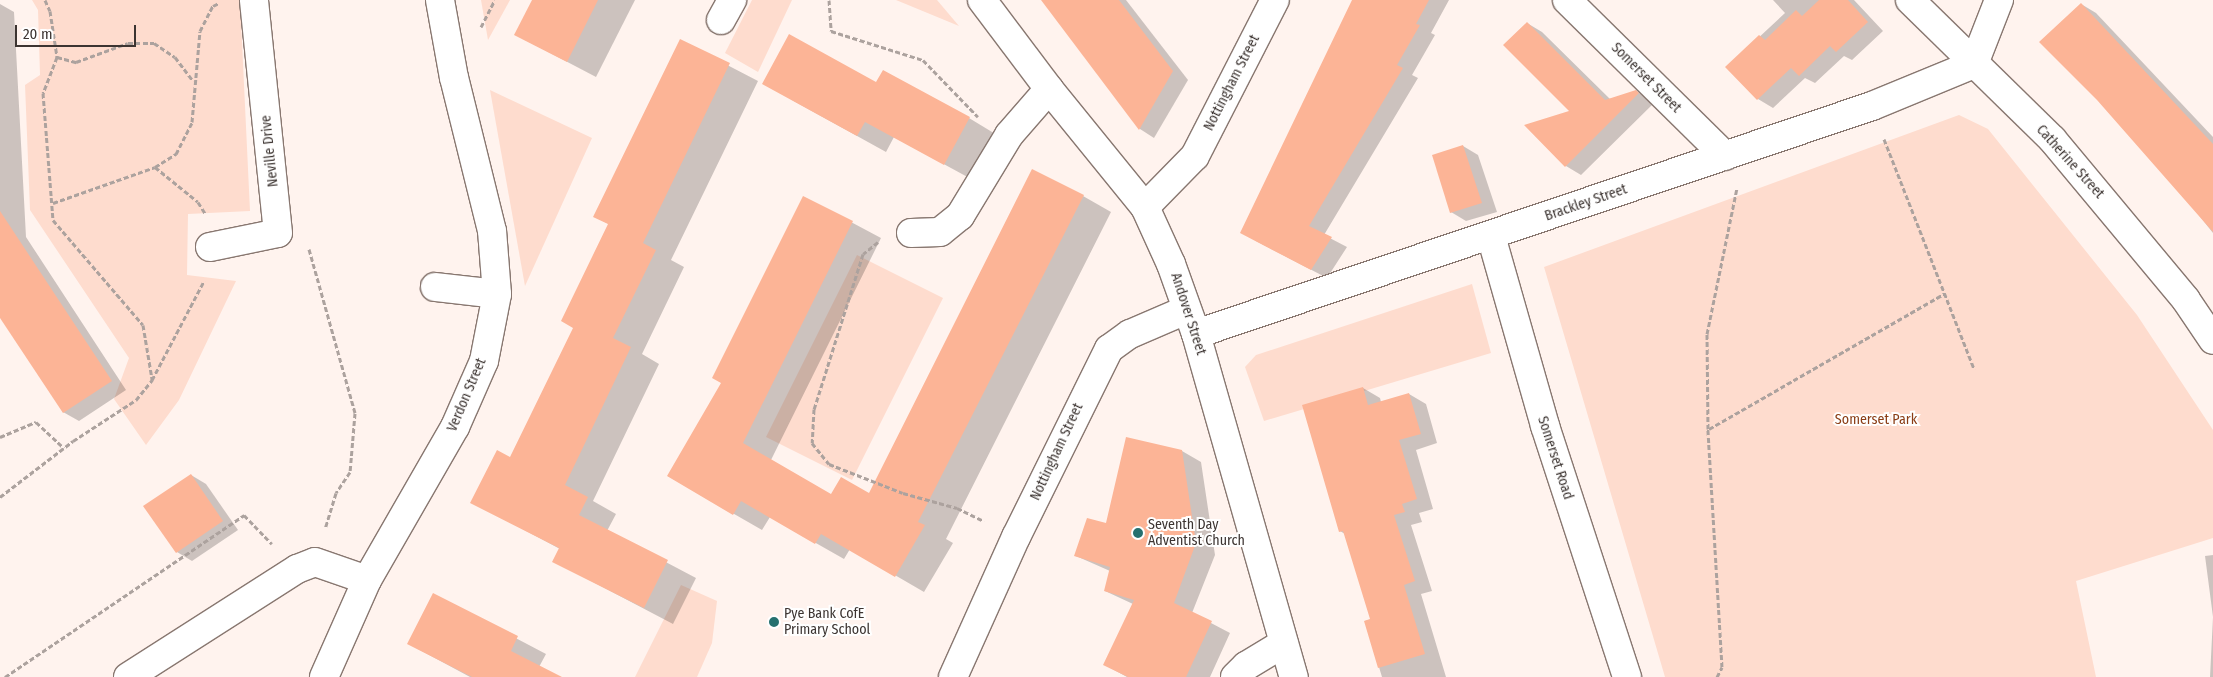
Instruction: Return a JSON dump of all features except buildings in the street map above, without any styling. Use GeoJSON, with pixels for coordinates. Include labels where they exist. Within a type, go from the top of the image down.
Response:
{"type":"FeatureCollection","features":[{"type":"Feature","properties":{"kind":"street","name":"Neville Drive"},"geometry":{"type":"LineString","coordinates":[[254,0],[278,233]]}},
{"type":"Feature","properties":{"kind":"street","name":"Verdon Street"},"geometry":{"type":"LineString","coordinates":[[324,677],[367,580],[455,427],[484,360],[497,294],[492,231],[454,78],[440,0]]}},
{"type":"Feature","properties":{"kind":"street","name":"Andover Street"},"geometry":{"type":"LineString","coordinates":[[982,0],[1049,89],[1145,207],[1171,264],[1191,322],[1294,677]]}},
{"type":"Feature","properties":{"kind":"street","name":"Nottingham Street"},"geometry":{"type":"LineString","coordinates":[[1145,207],[1194,156],[1275,0]]}},
{"type":"Feature","properties":{"kind":"street","name":"Somerset Street"},"geometry":{"type":"LineString","coordinates":[[1567,0],[1726,156]]}},
{"type":"Feature","properties":{"kind":"street","name":"Catherine Street"},"geometry":{"type":"LineString","coordinates":[[1910,0],[2052,139],[2186,300],[2213,340]]}},
{"type":"Feature","properties":{"kind":"street"},"geometry":{"type":"LineString","coordinates":[[1974,64],[1999,0]]}},
{"type":"Feature","properties":{"kind":"street","name":"Brackley Street"},"geometry":{"type":"LineString","coordinates":[[1191,322],[1491,236],[1872,106],[1974,64]]}},
{"type":"Feature","properties":{"kind":"street"},"geometry":{"type":"LineString","coordinates":[[910,233],[940,232],[960,216],[1004,143],[1049,89]]}},
{"type":"Feature","properties":{"kind":"street"},"geometry":{"type":"LineString","coordinates":[[210,247],[278,233]]}},
{"type":"Feature","properties":{"kind":"street","name":"Somerset Road"},"geometry":{"type":"LineString","coordinates":[[1491,236],[1545,426],[1627,677]]}},
{"type":"Feature","properties":{"kind":"street"},"geometry":{"type":"LineString","coordinates":[[435,287],[497,294]]}},
{"type":"Feature","properties":{"kind":"street","name":"Nottingham Street"},"geometry":{"type":"LineString","coordinates":[[953,677],[1016,537],[1109,349],[1130,334],[1191,322]]}},
{"type":"Feature","properties":{"kind":"street"},"geometry":{"type":"LineString","coordinates":[[128,677],[297,569],[315,562],[367,580]]}},
{"type":"Feature","properties":{"kind":"street"},"geometry":{"type":"LineString","coordinates":[[1235,677],[1246,666],[1284,643]]}},
{"type":"Feature","properties":{"kind":"path"},"geometry":{"type":"LineString","coordinates":[[45,0],[50,11],[57,57],[43,93],[53,220],[143,325],[152,380]]}},
{"type":"Feature","properties":{"kind":"path"},"geometry":{"type":"LineString","coordinates":[[53,203],[155,168],[176,154],[192,122],[194,81],[200,31],[213,6],[224,0]]}},
{"type":"Feature","properties":{"kind":"path"},"geometry":{"type":"LineString","coordinates":[[830,0],[831,31],[923,60],[1004,143]]}},
{"type":"Feature","properties":{"kind":"path"},"geometry":{"type":"LineString","coordinates":[[57,57],[76,62],[128,43],[154,43],[175,57],[194,81]]}},
{"type":"Feature","properties":{"kind":"path"},"geometry":{"type":"LineString","coordinates":[[1872,106],[1974,369]]}},
{"type":"Feature","properties":{"kind":"path"},"geometry":{"type":"LineString","coordinates":[[1717,677],[1722,667],[1720,599],[1708,429],[1707,334],[1720,262],[1737,188],[1762,144]]}},
{"type":"Feature","properties":{"kind":"path"},"geometry":{"type":"LineString","coordinates":[[0,497],[64,448],[136,400],[152,380],[212,266],[210,222],[198,202],[155,168]]}},
{"type":"Feature","properties":{"kind":"path"},"geometry":{"type":"LineString","coordinates":[[278,233],[306,238],[354,413],[350,472],[336,493],[315,562]]}},
{"type":"Feature","properties":{"kind":"path"},"geometry":{"type":"LineString","coordinates":[[910,233],[883,238],[863,254],[814,409],[812,443],[829,464],[903,493],[957,508],[1016,537]]}},
{"type":"Feature","properties":{"kind":"path"},"geometry":{"type":"LineString","coordinates":[[1708,429],[1944,294]]}},
{"type":"Feature","properties":{"kind":"path"},"geometry":{"type":"LineString","coordinates":[[0,436],[36,422],[64,448]]}},
{"type":"Feature","properties":{"kind":"path"},"geometry":{"type":"LineString","coordinates":[[5,677],[244,515]]}},
{"type":"Feature","properties":{"kind":"green space"},"geometry":{"type":"Polygon","coordinates":[[[32,0],[240,0],[250,211],[188,214],[187,275],[236,281],[179,400],[146,445],[114,399],[129,358],[30,210],[25,85],[40,75],[38,10],[32,0]]]}},
{"type":"Feature","properties":{"kind":"green space"},"geometry":{"type":"Polygon","coordinates":[[[481,0],[510,0],[488,40],[481,0]]]}},
{"type":"Feature","properties":{"kind":"green space"},"geometry":{"type":"Polygon","coordinates":[[[752,0],[792,0],[758,72],[725,53],[752,0]]]}},
{"type":"Feature","properties":{"kind":"green space"},"geometry":{"type":"Polygon","coordinates":[[[896,0],[937,0],[959,26],[896,0]]]}},
{"type":"Feature","properties":{"kind":"green space"},"geometry":{"type":"Polygon","coordinates":[[[490,90],[592,138],[525,286],[490,90]]]}},
{"type":"Feature","properties":{"kind":"green space","name":"Somerset Park"},"geometry":{"type":"Polygon","coordinates":[[[1959,115],[1988,129],[2137,315],[2213,430],[2213,538],[2076,581],[2096,677],[1665,677],[1544,267],[1959,115]]]}},
{"type":"Feature","properties":{"kind":"green space"},"geometry":{"type":"Polygon","coordinates":[[[857,255],[943,298],[852,480],[766,437],[857,255]]]}},
{"type":"Feature","properties":{"kind":"green space"},"geometry":{"type":"Polygon","coordinates":[[[1472,284],[1491,353],[1264,421],[1245,367],[1256,355],[1472,284]]]}},
{"type":"Feature","properties":{"kind":"green space"},"geometry":{"type":"Polygon","coordinates":[[[681,585],[717,601],[712,643],[697,677],[635,677],[681,585]]]}},
{"type":"Feature","properties":{"kind":"place","name":"Seventh Day Adventist Church"},"geometry":{"type":"Point","coordinates":[1138,533]}},
{"type":"Feature","properties":{"kind":"place","name":"Pye Bank CofE Primary School"},"geometry":{"type":"Point","coordinates":[774,622]}}]}
